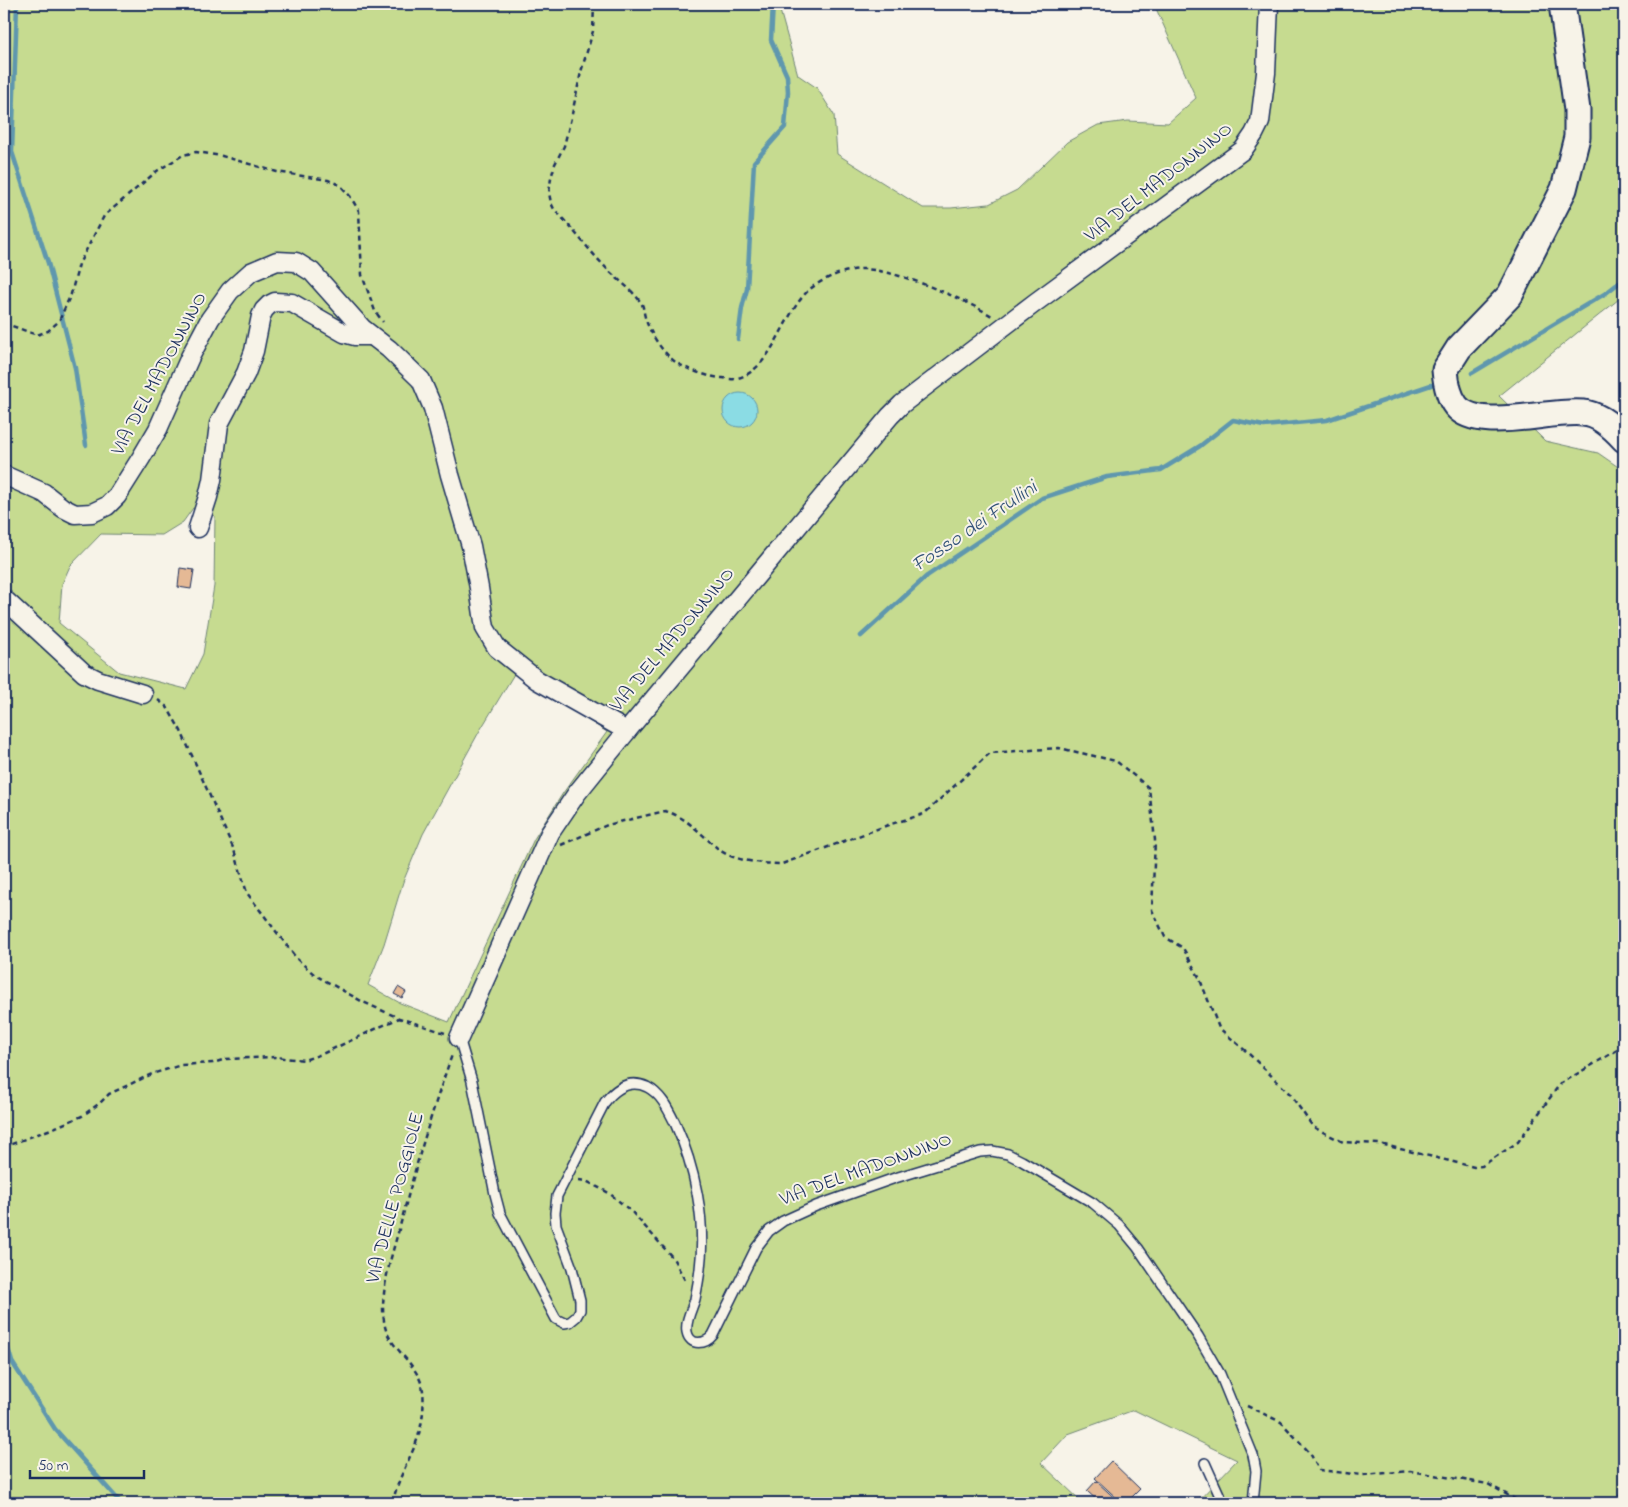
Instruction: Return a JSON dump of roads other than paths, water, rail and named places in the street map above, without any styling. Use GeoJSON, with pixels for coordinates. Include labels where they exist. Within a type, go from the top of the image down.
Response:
{"type":"FeatureCollection","features":[{"type":"Feature","properties":{"kind":"main road"},"geometry":{"type":"LineString","coordinates":[[1562,4],[1577,110],[1577,137],[1564,189],[1510,295],[1459,348],[1444,370],[1448,390],[1456,406],[1473,418],[1490,419],[1584,413],[1599,419],[1616,430],[1624,439]]}},
{"type":"Feature","properties":{"kind":"street","name":"VIA DEL MADONNINO"},"geometry":{"type":"LineString","coordinates":[[4,475],[44,493],[63,508],[75,514],[92,512],[106,506],[117,496],[158,429],[190,357],[215,312],[230,291],[251,272],[277,260],[296,262],[312,272],[370,336],[389,348],[421,380],[433,408],[471,546],[482,617],[489,637],[504,655],[537,680],[571,701],[627,731],[902,404],[1243,150],[1260,122],[1266,73],[1269,4]]}},
{"type":"Feature","properties":{"kind":"street","name":"VIA DEL MADONNINO"},"geometry":{"type":"LineString","coordinates":[[198,528],[210,488],[219,424],[246,373],[254,351],[259,323],[264,310],[275,302],[292,302],[344,333],[355,336],[370,336]]}},
{"type":"Feature","properties":{"kind":"street"},"geometry":{"type":"LineString","coordinates":[[4,599],[84,673],[98,680],[142,694]]}},
{"type":"Feature","properties":{"kind":"street"},"geometry":{"type":"LineString","coordinates":[[459,1038],[550,833],[577,793],[627,731]]}},
{"type":"Feature","properties":{"kind":"lane","name":"VIA DEL MADONNINO"},"geometry":{"type":"LineString","coordinates":[[459,1038],[472,1081],[500,1213],[556,1319],[564,1323],[570,1322],[580,1310],[575,1277],[556,1225],[555,1205],[557,1196],[598,1113],[612,1093],[622,1086],[632,1083],[640,1084],[658,1095],[679,1132],[695,1178],[702,1257],[687,1332],[693,1341],[703,1343],[709,1340],[718,1328],[756,1248],[769,1231],[783,1220],[816,1206],[895,1178],[980,1152],[999,1152],[1022,1160],[1100,1208],[1119,1225],[1146,1260],[1198,1336],[1214,1363],[1230,1398],[1256,1464],[1253,1503]]}},
{"type":"Feature","properties":{"kind":"lane"},"geometry":{"type":"LineString","coordinates":[[1205,1464],[1223,1503]]}},
{"type":"Feature","properties":{"kind":"water"},"geometry":{"type":"Polygon","coordinates":[[[740,393],[752,398],[757,410],[752,422],[740,427],[728,422],[723,410],[728,398],[740,393]]]}},
{"type":"Feature","properties":{"kind":"waterway"},"geometry":{"type":"LineString","coordinates":[[17,4],[12,152],[48,263],[75,368],[86,445]]}},
{"type":"Feature","properties":{"kind":"waterway"},"geometry":{"type":"LineString","coordinates":[[738,339],[742,308],[747,289],[754,162],[785,127],[788,92],[787,76],[771,40],[773,4]]}},
{"type":"Feature","properties":{"kind":"waterway","name":"Fosso dei Frullini"},"geometry":{"type":"LineString","coordinates":[[1472,373],[1606,293],[1624,279]]}},
{"type":"Feature","properties":{"kind":"waterway","name":"Fosso dei Frullini"},"geometry":{"type":"LineString","coordinates":[[861,636],[927,576],[1042,498],[1107,477],[1161,470],[1200,446],[1233,420],[1264,426],[1327,420],[1431,385]]}},
{"type":"Feature","properties":{"kind":"waterway"},"geometry":{"type":"LineString","coordinates":[[4,1335],[12,1362],[55,1429],[121,1503]]}}]}
